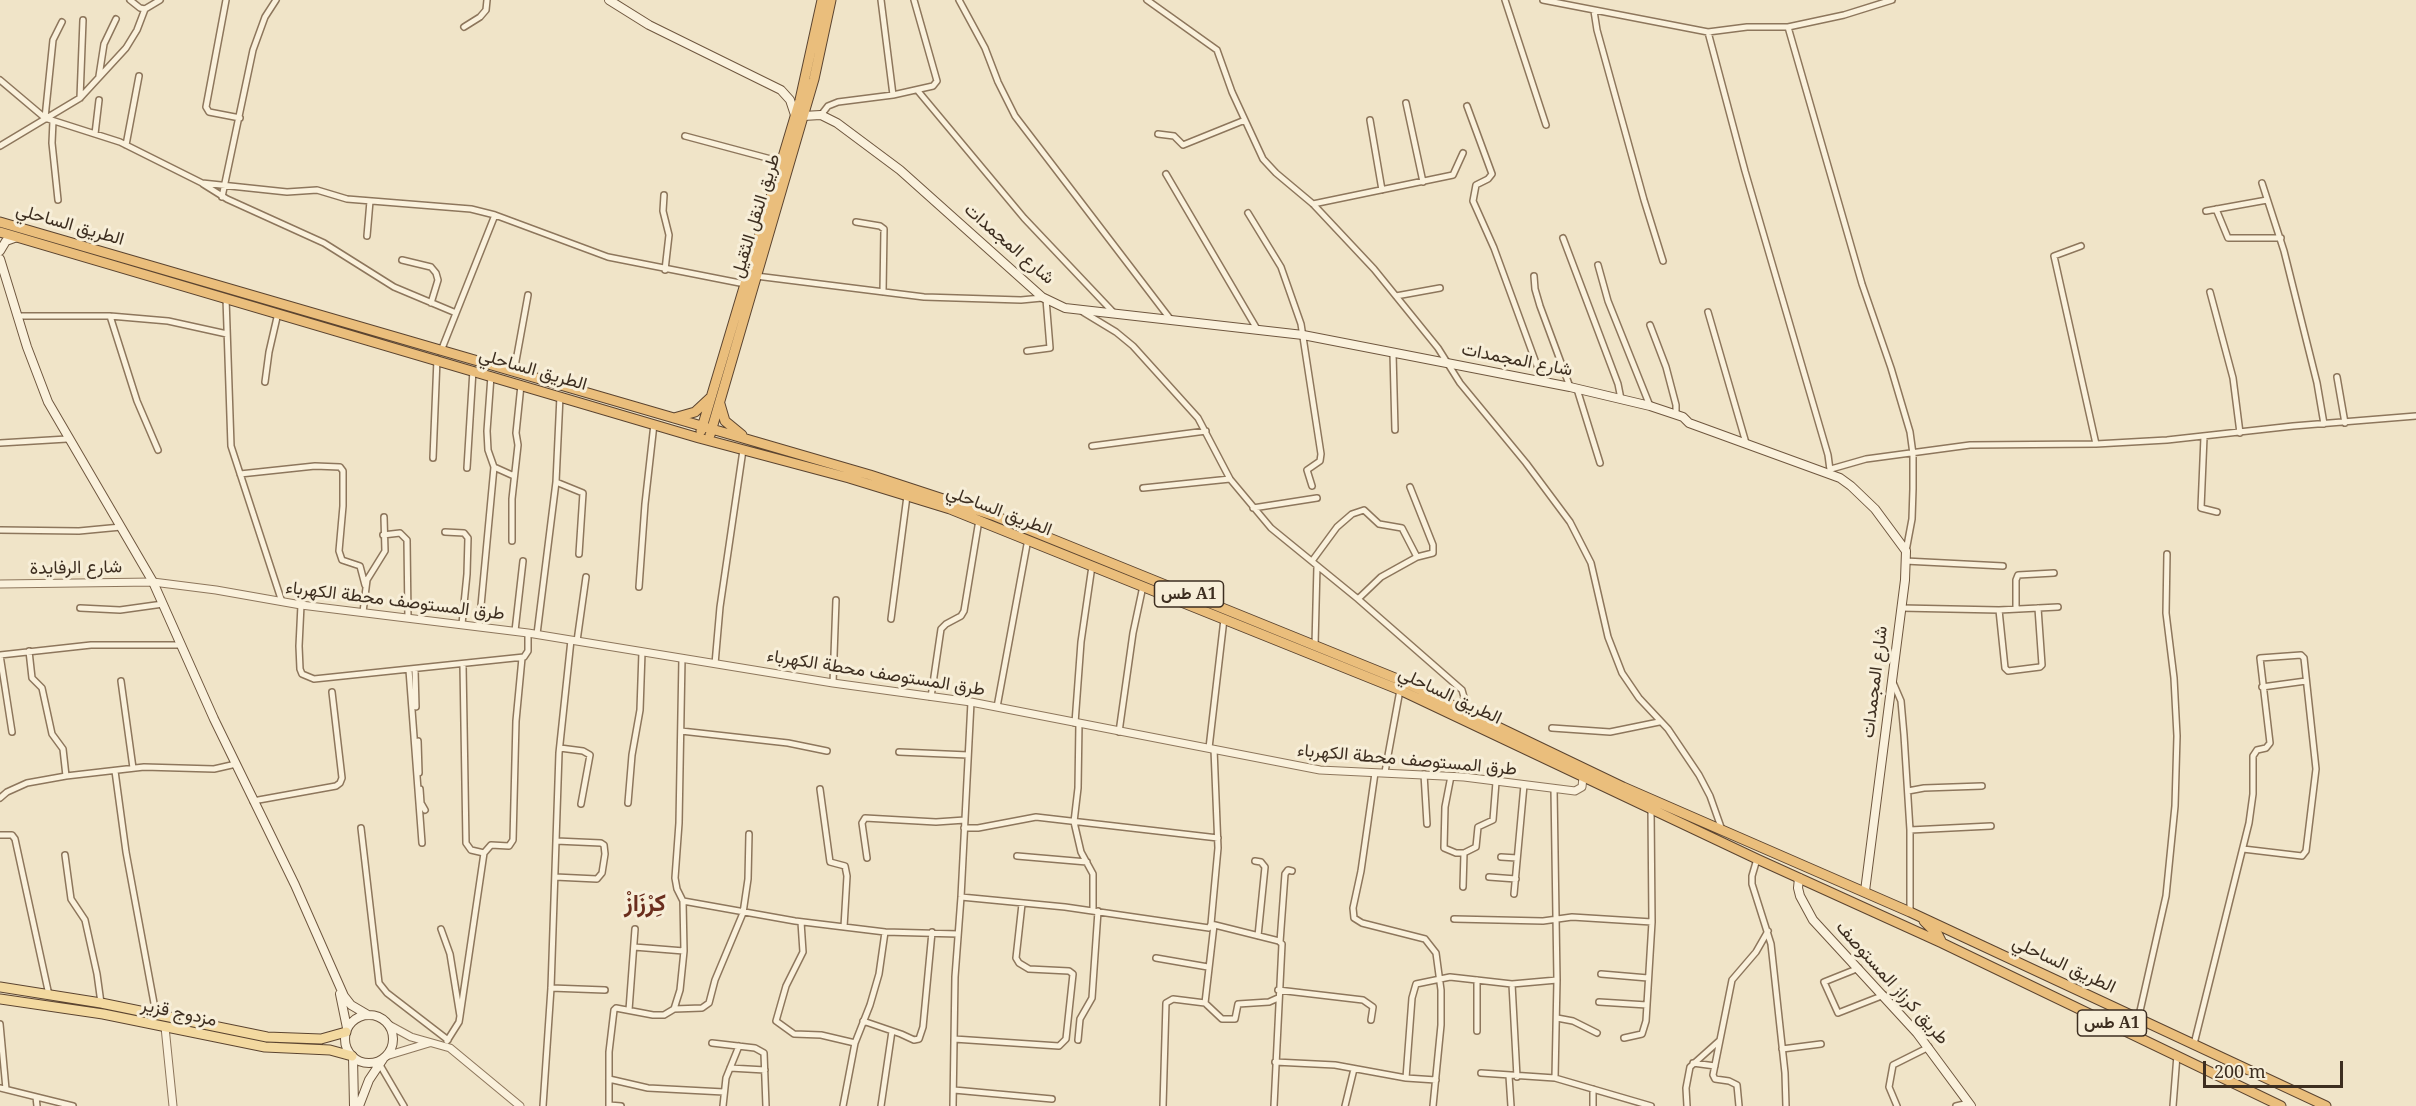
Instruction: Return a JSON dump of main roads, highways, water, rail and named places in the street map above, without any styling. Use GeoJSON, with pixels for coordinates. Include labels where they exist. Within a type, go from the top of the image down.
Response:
{"type":"FeatureCollection","features":[{"type":"Feature","properties":{"kind":"highway","name":"طريق النقل الثقيل"},"geometry":{"type":"LineString","coordinates":[[716,395],[755,276],[799,116],[822,0]]}},
{"type":"Feature","properties":{"kind":"highway","name":"طريق النقل الثقيل"},"geometry":{"type":"LineString","coordinates":[[704,439],[745,284],[782,162],[819,59],[831,0]]}},
{"type":"Feature","properties":{"kind":"highway","name":"الطريق الساحلي"},"geometry":{"type":"LineString","coordinates":[[0,222],[439,355],[491,376],[907,496],[1092,560],[1143,586],[1400,690],[1584,773],[1864,891],[2326,1106]]}},
{"type":"Feature","properties":{"kind":"highway","name":"الطريق الساحلي"},"geometry":{"type":"LineString","coordinates":[[0,232],[278,313],[514,372],[707,429],[749,439],[957,502],[1092,560],[1400,680],[1651,809],[1942,943],[2282,1106]]}},
{"type":"Feature","properties":{"kind":"highway"},"geometry":{"type":"LineString","coordinates":[[672,418],[695,412],[716,395],[725,422],[749,439]]}},
{"type":"Feature","properties":{"kind":"highway","name":"الطريق الساحلي"},"geometry":{"type":"LineString","coordinates":[[1914,914],[1938,935],[1942,943]]}},
{"type":"Feature","properties":{"kind":"main road"},"geometry":{"type":"LineString","coordinates":[[609,0],[649,25],[781,90],[799,116]]}},
{"type":"Feature","properties":{"kind":"main road"},"geometry":{"type":"LineString","coordinates":[[781,90],[793,90],[805,81]]}},
{"type":"Feature","properties":{"kind":"main road","name":"شارع المجمدات"},"geometry":{"type":"LineString","coordinates":[[799,116],[821,115],[837,123],[894,165],[1044,298],[1065,308],[1082,312],[1303,335],[1574,388],[1650,406],[1676,415],[1689,423],[1829,471],[1840,478],[1861,495],[1887,524],[1906,551],[1901,608],[1864,891]]}},
{"type":"Feature","properties":{"kind":"main road"},"geometry":{"type":"LineString","coordinates":[[0,250],[6,241],[20,237]]}},
{"type":"Feature","properties":{"kind":"main road"},"geometry":{"type":"LineString","coordinates":[[0,259],[4,290],[16,316],[41,387],[68,439],[153,582],[348,1002],[368,1015],[380,1017],[389,1025],[393,1039],[392,1048],[369,1080],[359,1106]]}},
{"type":"Feature","properties":{"kind":"main road","name":"طريق كرزاز المستوصف"},"geometry":{"type":"LineString","coordinates":[[1799,878],[1798,888],[1808,911],[1929,1047],[1970,1104]]}},
{"type":"Feature","properties":{"kind":"main road"},"geometry":{"type":"LineString","coordinates":[[334,973],[347,1030],[346,1047],[352,1056],[354,1106]]}},
{"type":"Feature","properties":{"kind":"main road","name":"مزدوج قزير"},"geometry":{"type":"LineString","coordinates":[[0,987],[101,1003],[267,1037],[321,1039],[347,1030]]}},
{"type":"Feature","properties":{"kind":"main road","name":"مزدوج قزير"},"geometry":{"type":"LineString","coordinates":[[0,999],[139,1021],[265,1047],[330,1050],[352,1056]]}},
{"type":"Feature","properties":{"kind":"main road"},"geometry":{"type":"LineString","coordinates":[[139,1021],[141,1011]]}},
{"type":"Feature","properties":{"kind":"main road"},"geometry":{"type":"LineString","coordinates":[[347,1030],[354,1020],[368,1015]]}},
{"type":"Feature","properties":{"kind":"main road"},"geometry":{"type":"LineString","coordinates":[[352,1056],[368,1063],[383,1060]]}},
{"type":"Feature","properties":{"kind":"district","name":"كِرْزَازْ"},"geometry":{"type":"Point","coordinates":[645,904]}}]}
